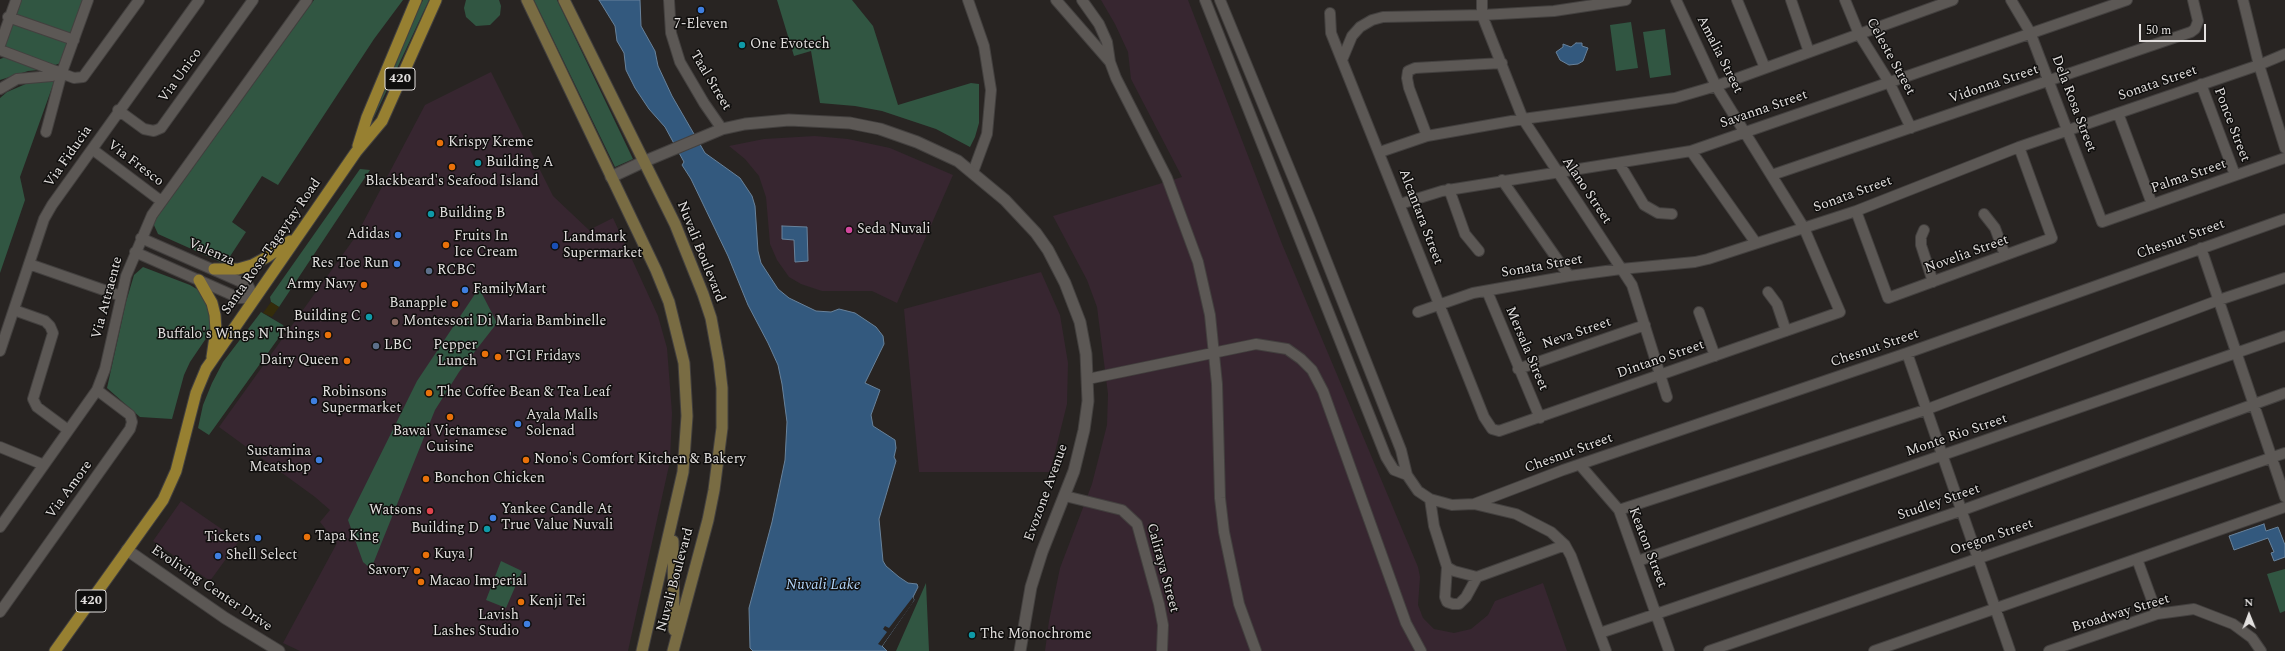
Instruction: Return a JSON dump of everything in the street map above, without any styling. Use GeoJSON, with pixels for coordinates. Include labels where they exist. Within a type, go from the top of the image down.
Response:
{"type":"FeatureCollection","features":[{"type":"Feature","properties":{"kind":"main road","name":"Santa Rosa-Tagaytay Road"},"geometry":{"type":"LineString","coordinates":[[356,152],[367,117],[416,0]]}},
{"type":"Feature","properties":{"kind":"main road","name":"Santa Rosa-Tagaytay Road"},"geometry":{"type":"LineString","coordinates":[[55,651],[169,488],[182,450],[196,393],[212,360],[356,152],[382,121],[436,0]]}},
{"type":"Feature","properties":{"kind":"main road","name":"Nuvali Boulevard"},"geometry":{"type":"LineString","coordinates":[[527,0],[656,270],[669,302],[684,362],[687,416],[683,472],[642,651]]}},
{"type":"Feature","properties":{"kind":"main road","name":"Nuvali Boulevard"},"geometry":{"type":"LineString","coordinates":[[564,0],[644,165],[675,224],[711,318],[722,388],[722,428],[714,490],[708,520],[674,648]]}},
{"type":"Feature","properties":{"kind":"main road"},"geometry":{"type":"LineString","coordinates":[[214,269],[238,269],[252,265],[275,252],[300,233]]}},
{"type":"Feature","properties":{"kind":"main road"},"geometry":{"type":"LineString","coordinates":[[199,280],[212,303],[215,315],[216,330],[212,360]]}},
{"type":"Feature","properties":{"kind":"main road"},"geometry":{"type":"LineString","coordinates":[[672,524],[674,648]]}},
{"type":"Feature","properties":{"kind":"street"},"geometry":{"type":"LineString","coordinates":[[0,45],[8,17],[16,0]]}},
{"type":"Feature","properties":{"kind":"street"},"geometry":{"type":"LineString","coordinates":[[46,132],[61,72],[88,0]]}},
{"type":"Feature","properties":{"kind":"street"},"geometry":{"type":"LineString","coordinates":[[0,50],[74,78],[83,77],[139,0]]}},
{"type":"Feature","properties":{"kind":"street","name":"Via Fiducia"},"geometry":{"type":"LineString","coordinates":[[0,351],[44,219],[118,110],[199,0]]}},
{"type":"Feature","properties":{"kind":"street","name":"Via Unico"},"geometry":{"type":"LineString","coordinates":[[118,110],[144,128],[154,131],[161,128],[253,0]]}},
{"type":"Feature","properties":{"kind":"street","name":"Via Attraente"},"geometry":{"type":"LineString","coordinates":[[0,527],[97,390],[105,369],[121,296],[135,252],[160,201],[307,0]]}},
{"type":"Feature","properties":{"kind":"street","name":"Taal Street"},"geometry":{"type":"LineString","coordinates":[[669,0],[671,33],[680,62],[687,76],[722,129]]}},
{"type":"Feature","properties":{"kind":"street"},"geometry":{"type":"LineString","coordinates":[[968,0],[984,46],[991,90],[987,134],[973,172]]}},
{"type":"Feature","properties":{"kind":"street"},"geometry":{"type":"LineString","coordinates":[[1056,0],[1110,62],[1167,178],[1182,214],[1204,287],[1214,353],[1217,384],[1220,498],[1224,532],[1239,604],[1256,651]]}},
{"type":"Feature","properties":{"kind":"street"},"geometry":{"type":"LineString","coordinates":[[1082,0],[1099,24],[1107,42],[1110,62]]}},
{"type":"Feature","properties":{"kind":"street"},"geometry":{"type":"LineString","coordinates":[[1205,0],[1386,457],[1394,470],[1407,475]]}},
{"type":"Feature","properties":{"kind":"street"},"geometry":{"type":"LineString","coordinates":[[1220,0],[1313,226],[1401,450],[1407,475],[1418,491],[1430,500],[1452,505],[1474,504],[1516,514],[1530,519],[1551,532],[1564,545],[1606,651]]}},
{"type":"Feature","properties":{"kind":"street","name":"Alano Street"},"geometry":{"type":"LineString","coordinates":[[1482,0],[1482,16],[1523,119],[1557,173],[1632,285],[1667,397]]}},
{"type":"Feature","properties":{"kind":"street"},"geometry":{"type":"LineString","coordinates":[[1342,60],[1352,36],[1360,27],[1372,20],[1383,17],[1482,16],[1554,11],[1626,0]]}},
{"type":"Feature","properties":{"kind":"street","name":"Amalia Street"},"geometry":{"type":"LineString","coordinates":[[1676,0],[1716,86],[1804,228],[1840,312]]}},
{"type":"Feature","properties":{"kind":"street"},"geometry":{"type":"LineString","coordinates":[[1737,0],[1765,68]]}},
{"type":"Feature","properties":{"kind":"street"},"geometry":{"type":"LineString","coordinates":[[1791,0],[1809,52]]}},
{"type":"Feature","properties":{"kind":"street","name":"Celeste Street"},"geometry":{"type":"LineString","coordinates":[[1845,0],[1859,34],[1889,82],[1911,128]]}},
{"type":"Feature","properties":{"kind":"street"},"geometry":{"type":"LineString","coordinates":[[1380,152],[1427,136],[1523,119],[1669,99],[1716,86],[1953,0]]}},
{"type":"Feature","properties":{"kind":"street","name":"Dela Rosa Street"},"geometry":{"type":"LineString","coordinates":[[2011,0],[2030,32],[2102,222]]}},
{"type":"Feature","properties":{"kind":"street","name":"Savanna Street"},"geometry":{"type":"LineString","coordinates":[[1400,204],[1449,190],[1502,180],[1557,173],[1690,151],[2030,32],[2127,0]]}},
{"type":"Feature","properties":{"kind":"street","name":"Vidonna Street"},"geometry":{"type":"LineString","coordinates":[[1772,175],[2191,32],[2195,29],[2198,21],[2193,0]]}},
{"type":"Feature","properties":{"kind":"street"},"geometry":{"type":"LineString","coordinates":[[2243,0],[2259,65],[2285,148]]}},
{"type":"Feature","properties":{"kind":"street","name":"Alcantara Street"},"geometry":{"type":"LineString","coordinates":[[1330,13],[1331,34],[1380,152],[1484,417],[1492,429]]}},
{"type":"Feature","properties":{"kind":"street"},"geometry":{"type":"LineString","coordinates":[[8,17],[74,40]]}},
{"type":"Feature","properties":{"kind":"street","name":"Sonata Street"},"geometry":{"type":"LineString","coordinates":[[1418,312],[1461,296],[1569,276],[1621,268],[1695,262],[1856,211],[2019,147],[2259,65],[2285,54]]}},
{"type":"Feature","properties":{"kind":"street"},"geometry":{"type":"LineString","coordinates":[[1427,136],[1408,88],[1408,71],[1415,68],[1502,63]]}},
{"type":"Feature","properties":{"kind":"street"},"geometry":{"type":"LineString","coordinates":[[1,86],[17,79],[52,76],[61,72]]}},
{"type":"Feature","properties":{"kind":"street","name":"Ponce Street"},"geometry":{"type":"LineString","coordinates":[[2201,84],[2235,175]]}},
{"type":"Feature","properties":{"kind":"street"},"geometry":{"type":"LineString","coordinates":[[2118,113],[2152,204]]}},
{"type":"Feature","properties":{"kind":"street","name":"Evozone Avenue"},"geometry":{"type":"LineString","coordinates":[[613,181],[671,150],[722,129],[752,123],[789,120],[850,123],[880,129],[917,142],[958,162],[973,172],[1017,212],[1048,250],[1066,283],[1080,322],[1088,379],[1088,401],[1084,430],[1074,471],[1042,552],[1031,587],[1020,651]]}},
{"type":"Feature","properties":{"kind":"street","name":"Novelia Street"},"geometry":{"type":"LineString","coordinates":[[1856,211],[1888,298],[2052,238],[2019,147]]}},
{"type":"Feature","properties":{"kind":"street","name":"Via Fresco"},"geometry":{"type":"LineString","coordinates":[[92,149],[160,201]]}},
{"type":"Feature","properties":{"kind":"street"},"geometry":{"type":"LineString","coordinates":[[1690,151],[1756,243]]}},
{"type":"Feature","properties":{"kind":"street","name":"Palma Street"},"geometry":{"type":"LineString","coordinates":[[2102,222],[2285,158]]}},
{"type":"Feature","properties":{"kind":"street"},"geometry":{"type":"LineString","coordinates":[[1618,163],[1644,205],[1658,213],[1672,214]]}},
{"type":"Feature","properties":{"kind":"street"},"geometry":{"type":"LineString","coordinates":[[1502,180],[1569,276]]}},
{"type":"Feature","properties":{"kind":"street"},"geometry":{"type":"LineString","coordinates":[[1449,190],[1466,234],[1479,251]]}},
{"type":"Feature","properties":{"kind":"street"},"geometry":{"type":"LineString","coordinates":[[1984,214],[1995,228],[2006,255]]}},
{"type":"Feature","properties":{"kind":"street","name":"Chesnut Street"},"geometry":{"type":"LineString","coordinates":[[1474,504],[1580,465],[1907,353],[2285,219]]}},
{"type":"Feature","properties":{"kind":"street"},"geometry":{"type":"LineString","coordinates":[[1297,232],[1313,226]]}},
{"type":"Feature","properties":{"kind":"street"},"geometry":{"type":"LineString","coordinates":[[1924,230],[1921,237],[1921,245],[1933,282]]}},
{"type":"Feature","properties":{"kind":"street","name":"Valenza"},"geometry":{"type":"LineString","coordinates":[[135,252],[239,298],[254,298],[248,285],[141,238]]}},
{"type":"Feature","properties":{"kind":"street"},"geometry":{"type":"LineString","coordinates":[[2201,248],[2285,497]]}},
{"type":"Feature","properties":{"kind":"street"},"geometry":{"type":"LineString","coordinates":[[29,264],[121,296]]}},
{"type":"Feature","properties":{"kind":"street"},"geometry":{"type":"LineString","coordinates":[[1619,510],[1925,410],[2219,300],[2285,278]]}},
{"type":"Feature","properties":{"kind":"street","name":"Mersala Street"},"geometry":{"type":"LineString","coordinates":[[1487,291],[1518,369],[1540,418]]}},
{"type":"Feature","properties":{"kind":"street"},"geometry":{"type":"LineString","coordinates":[[1768,292],[1777,304],[1786,331]]}},
{"type":"Feature","properties":{"kind":"street"},"geometry":{"type":"LineString","coordinates":[[14,310],[45,321],[50,326],[53,333],[33,399],[37,407],[68,430]]}},
{"type":"Feature","properties":{"kind":"street"},"geometry":{"type":"LineString","coordinates":[[1699,312],[1715,356]]}},
{"type":"Feature","properties":{"kind":"street","name":"Dintano Street"},"geometry":{"type":"LineString","coordinates":[[1492,429],[1499,431],[1507,430],[1840,312]]}},
{"type":"Feature","properties":{"kind":"street","name":"Neva Street"},"geometry":{"type":"LineString","coordinates":[[1518,369],[1645,325]]}},
{"type":"Feature","properties":{"kind":"street","name":"Monte Rio Street"},"geometry":{"type":"LineString","coordinates":[[1638,562],[2285,336]]}},
{"type":"Feature","properties":{"kind":"street"},"geometry":{"type":"LineString","coordinates":[[1088,379],[1256,344],[1287,349],[1301,359],[1312,370],[1323,391],[1406,623],[1421,651]]}},
{"type":"Feature","properties":{"kind":"street"},"geometry":{"type":"LineString","coordinates":[[1907,353],[1925,410],[2010,651]]}},
{"type":"Feature","properties":{"kind":"street","name":"Via Amore"},"geometry":{"type":"LineString","coordinates":[[0,612],[130,430],[132,422],[130,415],[97,390]]}},
{"type":"Feature","properties":{"kind":"street","name":"Studley Street"},"geometry":{"type":"LineString","coordinates":[[1600,633],[1960,511],[2253,403],[2285,393]]}},
{"type":"Feature","properties":{"kind":"street"},"geometry":{"type":"LineString","coordinates":[[0,447],[44,465]]}},
{"type":"Feature","properties":{"kind":"street","name":"Oregon Street"},"geometry":{"type":"LineString","coordinates":[[1709,651],[2285,453]]}},
{"type":"Feature","properties":{"kind":"street","name":"Keaton Street"},"geometry":{"type":"LineString","coordinates":[[1580,465],[1619,510],[1670,651]]}},
{"type":"Feature","properties":{"kind":"street","name":"Caliraya Street"},"geometry":{"type":"LineString","coordinates":[[1064,496],[1122,510],[1137,524],[1159,604],[1163,625],[1162,651]]}},
{"type":"Feature","properties":{"kind":"street"},"geometry":{"type":"LineString","coordinates":[[1430,500],[1434,526],[1447,567],[1445,597],[1448,602],[1459,604],[1466,597],[1477,577]]}},
{"type":"Feature","properties":{"kind":"street"},"geometry":{"type":"LineString","coordinates":[[1874,651],[2285,507]]}},
{"type":"Feature","properties":{"kind":"street"},"geometry":{"type":"LineString","coordinates":[[1447,567],[1454,571],[1477,577],[1564,545]]}},
{"type":"Feature","properties":{"kind":"street","name":"Evoliving Center Drive"},"geometry":{"type":"LineString","coordinates":[[127,550],[225,618],[279,651]]}},
{"type":"Feature","properties":{"kind":"street"},"geometry":{"type":"LineString","coordinates":[[2137,559],[2157,614]]}},
{"type":"Feature","properties":{"kind":"street","name":"Broadway Street"},"geometry":{"type":"LineString","coordinates":[[2049,651],[2157,614],[2194,609],[2213,615],[2239,629],[2252,638],[2261,651]]}},
{"type":"Feature","properties":{"kind":"shaded area"},"geometry":{"type":"Polygon","coordinates":[[[1101,0],[1188,0],[1282,244],[1418,567],[1420,577],[1418,605],[1423,618],[1434,629],[1454,633],[1471,629],[1488,615],[1495,601],[1543,583],[1567,651],[1045,651],[1049,621],[1060,568],[1092,484],[1107,425],[1108,394],[1097,307],[1087,280],[1053,216],[1182,177],[1131,79],[1128,52],[1115,24],[1101,0]]]}},
{"type":"Feature","properties":{"kind":"shaded area","name":"Ayala Malls Solenad"},"geometry":{"type":"Polygon","coordinates":[[[491,72],[553,196],[589,230],[613,218],[658,316],[667,348],[672,413],[670,461],[628,651],[300,651],[283,643],[337,543],[320,522],[330,510],[315,497],[219,427],[356,236],[425,105],[491,72]]]}},
{"type":"Feature","properties":{"kind":"shaded area","name":"Seda Nuvali"},"geometry":{"type":"Polygon","coordinates":[[[815,136],[848,139],[890,148],[953,175],[897,303],[872,291],[822,291],[801,284],[789,277],[777,260],[770,244],[766,197],[759,176],[745,159],[729,146],[764,139],[815,136]]]}},
{"type":"Feature","properties":{"kind":"shaded area"},"geometry":{"type":"Polygon","coordinates":[[[1041,272],[1060,315],[1068,363],[1067,404],[1050,472],[919,472],[904,309],[1041,272]]]}},
{"type":"Feature","properties":{"kind":"shaded area"},"geometry":{"type":"Polygon","coordinates":[[[181,501],[239,541],[210,581],[153,541],[181,501]]]}},
{"type":"Feature","properties":{"kind":"green space"},"geometry":{"type":"Polygon","coordinates":[[[20,0],[84,0],[73,31],[70,33],[17,17],[16,13],[20,0]]]}},
{"type":"Feature","properties":{"kind":"green space"},"geometry":{"type":"Polygon","coordinates":[[[314,0],[403,0],[374,39],[278,185],[262,176],[232,222],[246,232],[225,264],[158,234],[153,223],[314,0]]]}},
{"type":"Feature","properties":{"kind":"green space"},"geometry":{"type":"Polygon","coordinates":[[[423,0],[429,0],[370,126],[418,10],[423,0]]]}},
{"type":"Feature","properties":{"kind":"green space"},"geometry":{"type":"Polygon","coordinates":[[[466,0],[499,0],[501,6],[500,15],[490,25],[476,26],[466,17],[464,8],[466,0]]]}},
{"type":"Feature","properties":{"kind":"green space"},"geometry":{"type":"Polygon","coordinates":[[[534,0],[557,0],[633,159],[615,167],[534,0]]]}},
{"type":"Feature","properties":{"kind":"green space"},"geometry":{"type":"Polygon","coordinates":[[[777,0],[852,0],[873,26],[898,105],[971,83],[979,84],[979,123],[970,147],[936,129],[882,111],[855,106],[820,103],[811,51],[794,56],[777,0]]]}},
{"type":"Feature","properties":{"kind":"green space"},"geometry":{"type":"Polygon","coordinates":[[[1631,22],[1638,68],[1616,71],[1610,25],[1631,22]]]}},
{"type":"Feature","properties":{"kind":"green space"},"geometry":{"type":"Polygon","coordinates":[[[15,23],[67,43],[61,63],[55,65],[7,49],[5,44],[11,25],[15,23]]]}},
{"type":"Feature","properties":{"kind":"green space"},"geometry":{"type":"Polygon","coordinates":[[[1665,29],[1671,75],[1650,78],[1643,32],[1665,29]]]}},
{"type":"Feature","properties":{"kind":"green space"},"geometry":{"type":"Polygon","coordinates":[[[6,57],[48,69],[28,71],[0,80],[0,59],[6,57]]]}},
{"type":"Feature","properties":{"kind":"green space"},"geometry":{"type":"Polygon","coordinates":[[[51,79],[54,82],[20,177],[25,200],[0,273],[0,98],[7,92],[35,80],[51,79]]]}},
{"type":"Feature","properties":{"kind":"green space"},"geometry":{"type":"Polygon","coordinates":[[[360,169],[370,170],[279,307],[271,302],[270,297],[360,169]]]}},
{"type":"Feature","properties":{"kind":"green space"},"geometry":{"type":"Polygon","coordinates":[[[143,267],[190,285],[200,291],[208,304],[211,316],[209,334],[190,362],[184,375],[172,419],[140,417],[107,388],[126,302],[134,275],[143,267]]]}},
{"type":"Feature","properties":{"kind":"green space"},"geometry":{"type":"Polygon","coordinates":[[[479,288],[497,323],[459,372],[435,410],[371,569],[363,562],[348,520],[417,381],[479,288]]]}},
{"type":"Feature","properties":{"kind":"green space"},"geometry":{"type":"Polygon","coordinates":[[[261,312],[283,325],[285,329],[209,435],[198,428],[203,405],[212,383],[223,362],[261,312]]]}},
{"type":"Feature","properties":{"kind":"green space"},"geometry":{"type":"Polygon","coordinates":[[[501,561],[522,571],[506,608],[486,600],[501,561]]]}},
{"type":"Feature","properties":{"kind":"green space"},"geometry":{"type":"Polygon","coordinates":[[[2285,569],[2285,611],[2280,613],[2267,574],[2285,569]]]}},
{"type":"Feature","properties":{"kind":"green space"},"geometry":{"type":"Polygon","coordinates":[[[926,583],[929,651],[896,651],[926,583]]]}},
{"type":"Feature","properties":{"kind":"sand"},"geometry":{"type":"Polygon","coordinates":[[[271,302],[279,307],[272,317],[263,313],[271,302]]]}},
{"type":"Feature","properties":{"kind":"water","name":"Nuvali Lake"},"geometry":{"type":"Polygon","coordinates":[[[599,0],[640,0],[641,26],[655,51],[658,66],[672,96],[705,153],[740,178],[752,196],[755,206],[758,251],[761,263],[778,289],[789,298],[816,311],[831,312],[839,309],[855,313],[876,327],[883,336],[884,344],[865,383],[880,390],[871,415],[873,426],[895,440],[896,448],[894,457],[896,461],[879,519],[883,561],[886,566],[899,577],[908,583],[917,584],[918,587],[913,597],[914,600],[882,646],[887,651],[753,651],[750,648],[749,608],[772,522],[785,460],[787,422],[778,365],[748,305],[728,256],[691,179],[682,165],[684,162],[665,127],[649,109],[635,88],[626,70],[624,53],[617,41],[615,26],[599,0]]]}},
{"type":"Feature","properties":{"kind":"water"},"geometry":{"type":"Polygon","coordinates":[[[1576,43],[1582,43],[1582,46],[1588,48],[1583,61],[1578,64],[1569,65],[1560,60],[1556,52],[1563,47],[1563,44],[1571,47],[1576,43]]]}},
{"type":"Feature","properties":{"kind":"water"},"geometry":{"type":"Polygon","coordinates":[[[782,226],[807,227],[808,261],[795,262],[794,240],[782,239],[782,226]]]}},
{"type":"Feature","properties":{"kind":"water"},"geometry":{"type":"Polygon","coordinates":[[[2264,524],[2266,531],[2278,527],[2285,545],[2285,557],[2274,561],[2271,553],[2274,552],[2268,538],[2234,550],[2229,536],[2264,524]]]}},
{"type":"Feature","properties":{"kind":"pier"},"geometry":{"type":"Polygon","coordinates":[[[913,597],[914,600],[912,604],[882,646],[878,644],[887,632],[883,629],[885,626],[889,628],[913,597]]]}},
{"type":"Feature","properties":{"kind":"place","name":"7-Eleven"},"geometry":{"type":"Point","coordinates":[701,10]}},
{"type":"Feature","properties":{"kind":"place","name":"One Evotech"},"geometry":{"type":"Point","coordinates":[742,45]}},
{"type":"Feature","properties":{"kind":"place","name":"Krispy Kreme"},"geometry":{"type":"Point","coordinates":[440,143]}},
{"type":"Feature","properties":{"kind":"place","name":"Building A"},"geometry":{"type":"Point","coordinates":[478,163]}},
{"type":"Feature","properties":{"kind":"place","name":"Blackbeard's Seafood Island"},"geometry":{"type":"Point","coordinates":[452,167]}},
{"type":"Feature","properties":{"kind":"place","name":"Building B"},"geometry":{"type":"Point","coordinates":[431,214]}},
{"type":"Feature","properties":{"kind":"place","name":"Seda Nuvali"},"geometry":{"type":"Point","coordinates":[849,230]}},
{"type":"Feature","properties":{"kind":"place","name":"Adidas"},"geometry":{"type":"Point","coordinates":[398,235]}},
{"type":"Feature","properties":{"kind":"place","name":"Fruits In Ice Cream"},"geometry":{"type":"Point","coordinates":[446,245]}},
{"type":"Feature","properties":{"kind":"place","name":"Landmark Supermarket"},"geometry":{"type":"Point","coordinates":[555,246]}},
{"type":"Feature","properties":{"kind":"place","name":"Res Toe Run"},"geometry":{"type":"Point","coordinates":[397,264]}},
{"type":"Feature","properties":{"kind":"place","name":"RCBC"},"geometry":{"type":"Point","coordinates":[429,271]}},
{"type":"Feature","properties":{"kind":"place","name":"Army Navy"},"geometry":{"type":"Point","coordinates":[364,285]}},
{"type":"Feature","properties":{"kind":"place","name":"FamilyMart"},"geometry":{"type":"Point","coordinates":[465,290]}},
{"type":"Feature","properties":{"kind":"place","name":"Banapple"},"geometry":{"type":"Point","coordinates":[455,304]}},
{"type":"Feature","properties":{"kind":"place","name":"Building C"},"geometry":{"type":"Point","coordinates":[369,317]}},
{"type":"Feature","properties":{"kind":"place","name":"Montessori Di Maria Bambinelle"},"geometry":{"type":"Point","coordinates":[395,322]}},
{"type":"Feature","properties":{"kind":"place","name":"Buffalo's Wings N' Things"},"geometry":{"type":"Point","coordinates":[328,335]}},
{"type":"Feature","properties":{"kind":"place","name":"LBC"},"geometry":{"type":"Point","coordinates":[376,346]}},
{"type":"Feature","properties":{"kind":"place","name":"Pepper Lunch"},"geometry":{"type":"Point","coordinates":[485,354]}},
{"type":"Feature","properties":{"kind":"place","name":"TGI Fridays"},"geometry":{"type":"Point","coordinates":[498,357]}},
{"type":"Feature","properties":{"kind":"place","name":"Dairy Queen"},"geometry":{"type":"Point","coordinates":[347,361]}},
{"type":"Feature","properties":{"kind":"place","name":"The Coffee Bean & Tea Leaf"},"geometry":{"type":"Point","coordinates":[429,393]}},
{"type":"Feature","properties":{"kind":"place","name":"Robinsons Supermarket"},"geometry":{"type":"Point","coordinates":[314,401]}},
{"type":"Feature","properties":{"kind":"place","name":"Bawai Vietnamese Cuisine"},"geometry":{"type":"Point","coordinates":[450,417]}},
{"type":"Feature","properties":{"kind":"place","name":"Ayala Malls Solenad"},"geometry":{"type":"Point","coordinates":[518,424]}},
{"type":"Feature","properties":{"kind":"place","name":"Sustamina Meatshop"},"geometry":{"type":"Point","coordinates":[319,460]}},
{"type":"Feature","properties":{"kind":"place","name":"Nono's Comfort Kitchen & Bakery"},"geometry":{"type":"Point","coordinates":[526,460]}},
{"type":"Feature","properties":{"kind":"place","name":"Bonchon Chicken"},"geometry":{"type":"Point","coordinates":[426,479]}},
{"type":"Feature","properties":{"kind":"place","name":"Watsons"},"geometry":{"type":"Point","coordinates":[430,511]}},
{"type":"Feature","properties":{"kind":"place","name":"Yankee Candle At True Value Nuvali"},"geometry":{"type":"Point","coordinates":[493,518]}},
{"type":"Feature","properties":{"kind":"place","name":"Building D"},"geometry":{"type":"Point","coordinates":[487,529]}},
{"type":"Feature","properties":{"kind":"place","name":"Tapa King"},"geometry":{"type":"Point","coordinates":[307,537]}},
{"type":"Feature","properties":{"kind":"place","name":"Tickets"},"geometry":{"type":"Point","coordinates":[258,538]}},
{"type":"Feature","properties":{"kind":"place","name":"Kuya J"},"geometry":{"type":"Point","coordinates":[426,555]}},
{"type":"Feature","properties":{"kind":"place","name":"Shell Select"},"geometry":{"type":"Point","coordinates":[218,556]}},
{"type":"Feature","properties":{"kind":"place","name":"Savory"},"geometry":{"type":"Point","coordinates":[417,571]}},
{"type":"Feature","properties":{"kind":"place","name":"Macao Imperial"},"geometry":{"type":"Point","coordinates":[421,582]}},
{"type":"Feature","properties":{"kind":"place","name":"Kenji Tei"},"geometry":{"type":"Point","coordinates":[521,602]}},
{"type":"Feature","properties":{"kind":"place","name":"Lavish Lashes Studio"},"geometry":{"type":"Point","coordinates":[527,624]}},
{"type":"Feature","properties":{"kind":"place","name":"The Monochrome"},"geometry":{"type":"Point","coordinates":[972,635]}}]}
